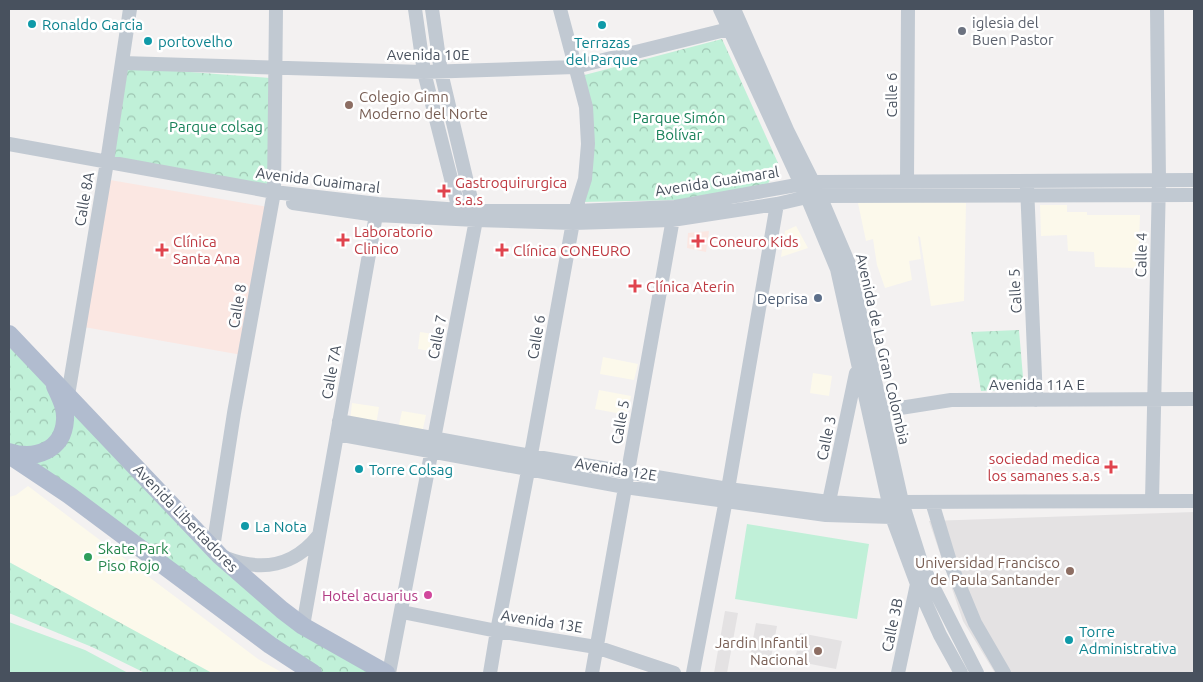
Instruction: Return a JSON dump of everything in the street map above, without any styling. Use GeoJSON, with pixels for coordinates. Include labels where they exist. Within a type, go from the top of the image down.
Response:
{"type":"FeatureCollection","features":[{"type":"Feature","properties":{"kind":"main road","name":"Avenida Libertadores"},"geometry":{"type":"LineString","coordinates":[[9,334],[217,552],[282,610],[303,626],[388,673]]}},
{"type":"Feature","properties":{"kind":"main road"},"geometry":{"type":"LineString","coordinates":[[9,453],[20,456],[34,456],[45,452],[55,444],[62,434],[65,422],[64,412],[61,398],[51,378]]}},
{"type":"Feature","properties":{"kind":"main road"},"geometry":{"type":"LineString","coordinates":[[9,453],[69,495],[270,646],[313,673]]}},
{"type":"Feature","properties":{"kind":"street","name":"Calle 8A"},"geometry":{"type":"LineString","coordinates":[[68,395],[130,9]]}},
{"type":"Feature","properties":{"kind":"street","name":"Calle 8"},"geometry":{"type":"LineString","coordinates":[[217,552],[234,413],[274,196],[276,9]]}},
{"type":"Feature","properties":{"kind":"street"},"geometry":{"type":"LineString","coordinates":[[415,9],[424,72],[459,210]]}},
{"type":"Feature","properties":{"kind":"street","name":"Calle 7"},"geometry":{"type":"LineString","coordinates":[[388,673],[402,612],[475,216],[441,72],[432,9]]}},
{"type":"Feature","properties":{"kind":"street","name":"Calle 6"},"geometry":{"type":"LineString","coordinates":[[490,673],[574,217],[585,179],[588,144],[586,107],[560,9]]}},
{"type":"Feature","properties":{"kind":"street","name":"Avenida de La Gran Colombia"},"geometry":{"type":"LineString","coordinates":[[720,9],[849,264],[881,411],[894,508],[977,673]]}},
{"type":"Feature","properties":{"kind":"street","name":"Avenida de La Gran Colombia"},"geometry":{"type":"LineString","coordinates":[[734,9],[788,132],[807,183]]}},
{"type":"Feature","properties":{"kind":"street","name":"Calle 6"},"geometry":{"type":"LineString","coordinates":[[907,181],[908,9]]}},
{"type":"Feature","properties":{"kind":"street","name":"Calle 4"},"geometry":{"type":"LineString","coordinates":[[1152,501],[1159,180],[1157,9]]}},
{"type":"Feature","properties":{"kind":"street","name":"Avenida 10E"},"geometry":{"type":"LineString","coordinates":[[122,63],[424,72],[575,67],[729,29]]}},
{"type":"Feature","properties":{"kind":"street","name":"Avenida Guaimaral"},"geometry":{"type":"LineString","coordinates":[[9,144],[106,167]]}},
{"type":"Feature","properties":{"kind":"street","name":"Avenida Guaimaral"},"geometry":{"type":"LineString","coordinates":[[9,154],[106,167],[376,214],[574,217],[674,214],[777,204],[814,196],[1194,195]]}},
{"type":"Feature","properties":{"kind":"street","name":"Avenida Guaimaral"},"geometry":{"type":"LineString","coordinates":[[674,214],[807,183],[1194,180]]}},
{"type":"Feature","properties":{"kind":"street","name":"Calle 5"},"geometry":{"type":"LineString","coordinates":[[1027,181],[1036,400]]}},
{"type":"Feature","properties":{"kind":"street","name":"Avenida Guaimaral"},"geometry":{"type":"LineString","coordinates":[[274,196],[459,210],[475,216]]}},
{"type":"Feature","properties":{"kind":"street","name":"Avenida de La Gran Colombia"},"geometry":{"type":"LineString","coordinates":[[814,196],[837,269],[858,367],[894,508],[917,584],[940,635],[961,673]]}},
{"type":"Feature","properties":{"kind":"street"},"geometry":{"type":"LineString","coordinates":[[693,673],[777,204]]}},
{"type":"Feature","properties":{"kind":"street","name":"Calle 7A"},"geometry":{"type":"LineString","coordinates":[[303,626],[376,214]]}},
{"type":"Feature","properties":{"kind":"street","name":"Calle 5"},"geometry":{"type":"LineString","coordinates":[[592,673],[674,214]]}},
{"type":"Feature","properties":{"kind":"street","name":"Calle 3"},"geometry":{"type":"LineString","coordinates":[[827,509],[858,367]]}},
{"type":"Feature","properties":{"kind":"street","name":"Avenida 11A E"},"geometry":{"type":"LineString","coordinates":[[881,411],[951,400],[1194,399]]}},
{"type":"Feature","properties":{"kind":"street","name":"Avenida 12E"},"geometry":{"type":"LineString","coordinates":[[338,427],[435,437],[531,456],[628,472],[726,496]]}},
{"type":"Feature","properties":{"kind":"street","name":"Avenida 12E"},"geometry":{"type":"LineString","coordinates":[[338,427],[432,451],[528,471],[625,487],[726,496],[827,509],[894,508],[932,502],[1194,501]]}},
{"type":"Feature","properties":{"kind":"street"},"geometry":{"type":"LineString","coordinates":[[932,502],[950,561],[975,623],[1004,673]]}},
{"type":"Feature","properties":{"kind":"street"},"geometry":{"type":"LineString","coordinates":[[217,552],[240,564],[265,566],[289,560],[309,547],[319,535]]}},
{"type":"Feature","properties":{"kind":"street","name":"Calle 3B"},"geometry":{"type":"LineString","coordinates":[[898,673],[917,584]]}},
{"type":"Feature","properties":{"kind":"street","name":"Avenida 13E"},"geometry":{"type":"LineString","coordinates":[[402,612],[596,647],[674,673]]}},
{"type":"Feature","properties":{"kind":"shaded area","name":"Clínica Santa Ana"},"geometry":{"type":"Polygon","coordinates":[[[110,180],[268,207],[242,355],[84,327],[110,180]]]}},
{"type":"Feature","properties":{"kind":"shaded area"},"geometry":{"type":"Polygon","coordinates":[[[858,203],[966,203],[964,301],[931,306],[920,237],[918,236],[921,259],[909,261],[912,280],[885,288],[877,265],[873,239],[866,241],[858,203]]]}},
{"type":"Feature","properties":{"kind":"shaded area"},"geometry":{"type":"Polygon","coordinates":[[[1040,205],[1067,205],[1067,212],[1087,212],[1087,215],[1140,215],[1138,268],[1095,267],[1094,252],[1068,251],[1067,235],[1041,236],[1040,205]]]}},
{"type":"Feature","properties":{"kind":"shaded area"},"geometry":{"type":"Polygon","coordinates":[[[796,226],[808,248],[781,257],[785,231],[796,226]]]}},
{"type":"Feature","properties":{"kind":"shaded area","name":"Coneuro Kids"},"geometry":{"type":"Polygon","coordinates":[[[709,231],[706,252],[687,248],[688,233],[709,231]]]}},
{"type":"Feature","properties":{"kind":"shaded area"},"geometry":{"type":"Polygon","coordinates":[[[420,332],[440,335],[437,352],[418,349],[420,332]]]}},
{"type":"Feature","properties":{"kind":"shaded area"},"geometry":{"type":"Polygon","coordinates":[[[603,357],[638,364],[634,380],[600,374],[603,357]]]}},
{"type":"Feature","properties":{"kind":"shaded area"},"geometry":{"type":"Polygon","coordinates":[[[813,373],[832,376],[829,396],[810,393],[813,373]]]}},
{"type":"Feature","properties":{"kind":"shaded area"},"geometry":{"type":"Polygon","coordinates":[[[599,390],[631,396],[627,415],[595,409],[599,390]]]}},
{"type":"Feature","properties":{"kind":"shaded area"},"geometry":{"type":"Polygon","coordinates":[[[352,403],[379,407],[376,425],[350,421],[352,403]]]}},
{"type":"Feature","properties":{"kind":"shaded area"},"geometry":{"type":"Polygon","coordinates":[[[402,411],[426,415],[422,433],[398,429],[402,411]]]}},
{"type":"Feature","properties":{"kind":"shaded area"},"geometry":{"type":"Polygon","coordinates":[[[28,486],[258,659],[283,673],[211,673],[9,562],[9,497],[16,495],[28,486]]]}},
{"type":"Feature","properties":{"kind":"shaded area","name":"Universidad Francisco de Paula Santander"},"geometry":{"type":"Polygon","coordinates":[[[1194,512],[1194,673],[995,673],[963,621],[929,521],[1194,512]]]}},
{"type":"Feature","properties":{"kind":"shaded area","name":"Jardin Infantil Nacional"},"geometry":{"type":"Polygon","coordinates":[[[725,611],[738,613],[727,673],[714,673],[725,611]]]}},
{"type":"Feature","properties":{"kind":"shaded area","name":"Jardin Infantil Nacional"},"geometry":{"type":"Polygon","coordinates":[[[756,623],[777,626],[771,658],[750,655],[756,623]]]}},
{"type":"Feature","properties":{"kind":"shaded area","name":"Jardin Infantil Nacional"},"geometry":{"type":"Polygon","coordinates":[[[800,633],[842,641],[836,669],[795,661],[800,633]]]}},
{"type":"Feature","properties":{"kind":"green space","name":"Parque Simón Bolívar"},"geometry":{"type":"Polygon","coordinates":[[[722,39],[778,163],[767,186],[680,200],[582,202],[589,139],[573,78],[722,39]]]}},
{"type":"Feature","properties":{"kind":"green space","name":"Parque colsag"},"geometry":{"type":"Polygon","coordinates":[[[124,67],[270,78],[270,187],[110,159],[124,67]]]}},
{"type":"Feature","properties":{"kind":"green space"},"geometry":{"type":"Polygon","coordinates":[[[1019,330],[1024,389],[981,391],[971,332],[1019,330]]]}},
{"type":"Feature","properties":{"kind":"green space"},"geometry":{"type":"Polygon","coordinates":[[[9,347],[49,388],[60,406],[62,413],[60,423],[45,448],[9,449],[9,347]]]}},
{"type":"Feature","properties":{"kind":"green space"},"geometry":{"type":"Polygon","coordinates":[[[68,403],[216,557],[382,673],[317,673],[22,459],[45,455],[68,403]]]}},
{"type":"Feature","properties":{"kind":"green space"},"geometry":{"type":"Polygon","coordinates":[[[747,524],[869,544],[857,619],[735,599],[747,524]]]}},
{"type":"Feature","properties":{"kind":"green space"},"geometry":{"type":"Polygon","coordinates":[[[9,562],[212,673],[145,673],[92,647],[9,613],[9,562]]]}},
{"type":"Feature","properties":{"kind":"green space"},"geometry":{"type":"Polygon","coordinates":[[[9,622],[85,650],[128,673],[9,673],[9,622]]]}},
{"type":"Feature","properties":{"kind":"place","name":"Ronaldo Garcia"},"geometry":{"type":"Point","coordinates":[32,24]}},
{"type":"Feature","properties":{"kind":"place","name":"Terrazas del Parque"},"geometry":{"type":"Point","coordinates":[602,25]}},
{"type":"Feature","properties":{"kind":"place","name":"iglesia del Buen Pastor"},"geometry":{"type":"Point","coordinates":[962,31]}},
{"type":"Feature","properties":{"kind":"place","name":"portovelho"},"geometry":{"type":"Point","coordinates":[148,41]}},
{"type":"Feature","properties":{"kind":"place","name":"Colegio Gimn Moderno del Norte"},"geometry":{"type":"Point","coordinates":[349,105]}},
{"type":"Feature","properties":{"kind":"place","name":"Gastroquirurgica s.a.s"},"geometry":{"type":"Point","coordinates":[444,191]}},
{"type":"Feature","properties":{"kind":"place","name":"Laboratorio Clinico"},"geometry":{"type":"Point","coordinates":[343,240]}},
{"type":"Feature","properties":{"kind":"place","name":"Coneuro Kids"},"geometry":{"type":"Point","coordinates":[698,241]}},
{"type":"Feature","properties":{"kind":"place","name":"Clínica Santa Ana"},"geometry":{"type":"Point","coordinates":[162,250]}},
{"type":"Feature","properties":{"kind":"place","name":"Clínica CONEURO"},"geometry":{"type":"Point","coordinates":[502,250]}},
{"type":"Feature","properties":{"kind":"place","name":"Clínica Aterin"},"geometry":{"type":"Point","coordinates":[635,286]}},
{"type":"Feature","properties":{"kind":"place","name":"Deprisa"},"geometry":{"type":"Point","coordinates":[818,298]}},
{"type":"Feature","properties":{"kind":"place","name":"sociedad medica los samanes s.a.s"},"geometry":{"type":"Point","coordinates":[1111,467]}},
{"type":"Feature","properties":{"kind":"place","name":"Torre Colsag"},"geometry":{"type":"Point","coordinates":[359,469]}},
{"type":"Feature","properties":{"kind":"place","name":"La Nota"},"geometry":{"type":"Point","coordinates":[245,526]}},
{"type":"Feature","properties":{"kind":"place","name":"Skate Park Piso Rojo"},"geometry":{"type":"Point","coordinates":[88,557]}},
{"type":"Feature","properties":{"kind":"place","name":"Universidad Francisco de Paula Santander"},"geometry":{"type":"Point","coordinates":[1070,571]}},
{"type":"Feature","properties":{"kind":"place","name":"Hotel acuarius"},"geometry":{"type":"Point","coordinates":[428,595]}},
{"type":"Feature","properties":{"kind":"place","name":"Torre Administrativa"},"geometry":{"type":"Point","coordinates":[1069,640]}},
{"type":"Feature","properties":{"kind":"place","name":"Jardin Infantil Nacional"},"geometry":{"type":"Point","coordinates":[818,651]}}]}
